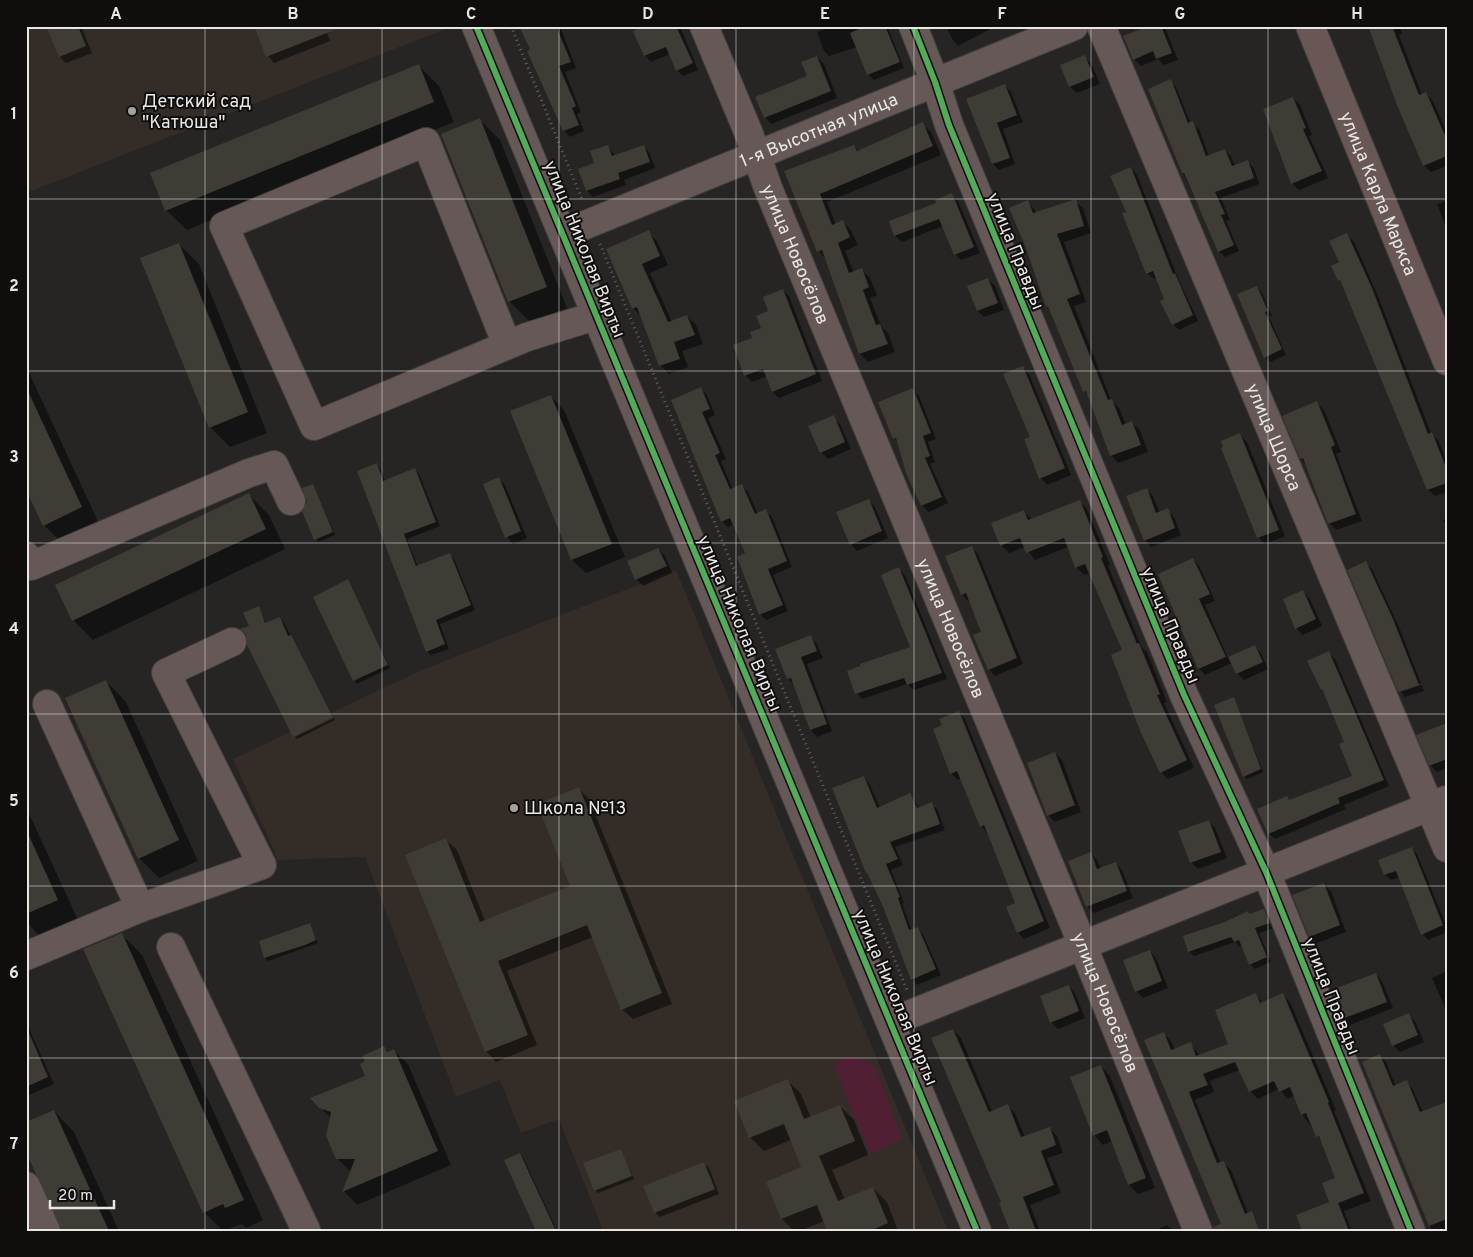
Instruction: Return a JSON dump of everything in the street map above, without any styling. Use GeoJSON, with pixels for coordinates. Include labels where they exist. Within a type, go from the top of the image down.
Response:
{"type":"FeatureCollection","features":[{"type":"Feature","properties":{"kind":"main road","name":"улица Карла Маркса"},"geometry":{"type":"LineString","coordinates":[[1310,26],[1447,361]]}},
{"type":"Feature","properties":{"kind":"street","name":"улица Николая Вирты"},"geometry":{"type":"LineString","coordinates":[[476,26],[977,1231]]}},
{"type":"Feature","properties":{"kind":"street","name":"улица Новосёлов"},"geometry":{"type":"LineString","coordinates":[[704,26],[757,156],[768,188],[1082,945],[1198,1231]]}},
{"type":"Feature","properties":{"kind":"street","name":"улица Правды"},"geometry":{"type":"LineString","coordinates":[[914,26],[949,126],[1105,507],[1184,695],[1266,872],[1411,1231]]}},
{"type":"Feature","properties":{"kind":"street","name":"1-я Высотная улица"},"geometry":{"type":"LineString","coordinates":[[563,234],[757,156],[778,144],[1074,26]]}},
{"type":"Feature","properties":{"kind":"street","name":"улица Щорса"},"geometry":{"type":"LineString","coordinates":[[1101,26],[1438,803],[1447,848]]}},
{"type":"Feature","properties":{"kind":"street"},"geometry":{"type":"LineString","coordinates":[[507,345],[426,142],[224,226],[314,426],[507,345],[596,316]]}},
{"type":"Feature","properties":{"kind":"street"},"geometry":{"type":"LineString","coordinates":[[26,556],[31,566],[248,473],[274,465],[291,500]]}},
{"type":"Feature","properties":{"kind":"street"},"geometry":{"type":"LineString","coordinates":[[26,956],[140,908],[262,865],[166,673],[232,642]]}},
{"type":"Feature","properties":{"kind":"street"},"geometry":{"type":"LineString","coordinates":[[47,704],[140,908]]}},
{"type":"Feature","properties":{"kind":"street"},"geometry":{"type":"LineString","coordinates":[[891,1022],[1438,803]]}},
{"type":"Feature","properties":{"kind":"street"},"geometry":{"type":"LineString","coordinates":[[172,946],[305,1231]]}},
{"type":"Feature","properties":{"kind":"street"},"geometry":{"type":"LineString","coordinates":[[26,1186],[46,1231]]}},
{"type":"Feature","properties":{"kind":"path"},"geometry":{"type":"LineString","coordinates":[[511,26],[907,991],[916,987]]}},
{"type":"Feature","properties":{"kind":"shaded area","name":"Детский сад \"Катюша\""},"geometry":{"type":"Polygon","coordinates":[[[26,26],[447,26],[448,28],[26,193],[26,26]]]}},
{"type":"Feature","properties":{"kind":"shaded area","name":"Школа №13"},"geometry":{"type":"Polygon","coordinates":[[[676,570],[948,1231],[603,1231],[559,1119],[521,1133],[500,1080],[456,1097],[365,857],[278,860],[233,759],[424,669],[676,570]]]}},
{"type":"Feature","properties":{"kind":"shaded area"},"geometry":{"type":"Polygon","coordinates":[[[849,1057],[866,1061],[876,1068],[902,1139],[870,1154],[834,1067],[837,1062],[849,1057]]]}},
{"type":"Feature","properties":{"kind":"building"},"geometry":{"type":"Polygon","coordinates":[[[46,26],[78,26],[86,46],[59,57],[46,26]]]}},
{"type":"Feature","properties":{"kind":"building"},"geometry":{"type":"Polygon","coordinates":[[[254,26],[342,26],[342,27],[266,57],[254,26]]]}},
{"type":"Feature","properties":{"kind":"building"},"geometry":{"type":"Polygon","coordinates":[[[519,26],[556,26],[571,62],[559,66],[576,106],[572,108],[579,125],[563,131],[527,51],[530,49],[519,26]]]}},
{"type":"Feature","properties":{"kind":"building"},"geometry":{"type":"Polygon","coordinates":[[[645,26],[676,26],[693,63],[676,71],[666,47],[644,56],[633,31],[645,26]]]}},
{"type":"Feature","properties":{"kind":"building"},"geometry":{"type":"Polygon","coordinates":[[[866,26],[885,26],[900,62],[867,75],[850,33],[866,26]]]}},
{"type":"Feature","properties":{"kind":"building"},"geometry":{"type":"Polygon","coordinates":[[[1149,26],[1161,26],[1172,53],[1156,59],[1153,51],[1133,60],[1123,36],[1149,26]]]}},
{"type":"Feature","properties":{"kind":"building"},"geometry":{"type":"Polygon","coordinates":[[[1368,26],[1392,26],[1419,95],[1426,92],[1447,140],[1447,156],[1423,166],[1397,105],[1368,26]]]}},
{"type":"Feature","properties":{"kind":"building"},"geometry":{"type":"Polygon","coordinates":[[[1085,55],[1094,77],[1069,87],[1060,65],[1085,55]]]}},
{"type":"Feature","properties":{"kind":"building"},"geometry":{"type":"Polygon","coordinates":[[[817,56],[831,91],[764,118],[755,97],[807,76],[801,62],[817,56]]]}},
{"type":"Feature","properties":{"kind":"building"},"geometry":{"type":"Polygon","coordinates":[[[419,64],[434,102],[165,211],[150,173],[419,64]]]}},
{"type":"Feature","properties":{"kind":"building"},"geometry":{"type":"Polygon","coordinates":[[[1171,79],[1188,123],[1193,121],[1206,156],[1225,149],[1232,166],[1248,160],[1254,178],[1215,192],[1225,214],[1221,215],[1234,245],[1218,252],[1184,173],[1182,173],[1148,89],[1171,79]]]}},
{"type":"Feature","properties":{"kind":"building"},"geometry":{"type":"Polygon","coordinates":[[[1005,84],[1017,115],[997,123],[1010,158],[992,164],[966,99],[1005,84]]]}},
{"type":"Feature","properties":{"kind":"building"},"geometry":{"type":"Polygon","coordinates":[[[1293,97],[1306,128],[1303,129],[1322,171],[1291,184],[1263,109],[1293,97]]]}},
{"type":"Feature","properties":{"kind":"building"},"geometry":{"type":"Polygon","coordinates":[[[480,118],[547,287],[508,302],[441,134],[480,118]]]}},
{"type":"Feature","properties":{"kind":"building"},"geometry":{"type":"Polygon","coordinates":[[[923,122],[933,146],[820,194],[832,225],[843,220],[850,237],[838,243],[849,273],[862,268],[869,287],[863,290],[876,325],[880,324],[888,344],[859,354],[822,250],[817,252],[784,171],[854,145],[857,151],[923,122]]]}},
{"type":"Feature","properties":{"kind":"building"},"geometry":{"type":"Polygon","coordinates":[[[608,145],[612,156],[644,145],[650,162],[618,173],[620,179],[586,191],[578,169],[594,163],[590,151],[608,145]]]}},
{"type":"Feature","properties":{"kind":"building"},"geometry":{"type":"Polygon","coordinates":[[[1131,167],[1173,274],[1175,273],[1193,315],[1172,325],[1160,301],[1164,299],[1153,271],[1146,274],[1122,213],[1126,212],[1110,176],[1131,167]]]}},
{"type":"Feature","properties":{"kind":"building"},"geometry":{"type":"Polygon","coordinates":[[[952,193],[974,247],[954,255],[939,219],[894,236],[889,221],[936,203],[935,200],[952,193]]]}},
{"type":"Feature","properties":{"kind":"building"},"geometry":{"type":"Polygon","coordinates":[[[1076,199],[1084,226],[1057,234],[1080,294],[1067,299],[1108,400],[1112,399],[1122,425],[1132,421],[1141,445],[1110,456],[1086,391],[1083,392],[1048,306],[1046,307],[1026,248],[1009,208],[1028,200],[1033,213],[1076,199]]]}},
{"type":"Feature","properties":{"kind":"building"},"geometry":{"type":"Polygon","coordinates":[[[649,230],[660,256],[642,264],[668,322],[687,315],[695,335],[674,342],[680,359],[659,366],[637,307],[632,309],[606,249],[649,230]]]}},
{"type":"Feature","properties":{"kind":"building"},"geometry":{"type":"Polygon","coordinates":[[[1347,233],[1372,288],[1428,434],[1432,432],[1447,470],[1447,483],[1427,490],[1340,280],[1338,281],[1331,266],[1339,262],[1329,241],[1347,233]]]}},
{"type":"Feature","properties":{"kind":"building"},"geometry":{"type":"Polygon","coordinates":[[[179,243],[248,412],[209,428],[140,258],[179,243]]]}},
{"type":"Feature","properties":{"kind":"building"},"geometry":{"type":"Polygon","coordinates":[[[988,278],[998,303],[977,311],[967,286],[988,278]]]}},
{"type":"Feature","properties":{"kind":"building"},"geometry":{"type":"Polygon","coordinates":[[[1257,286],[1268,311],[1265,312],[1282,349],[1264,358],[1237,294],[1257,286]]]}},
{"type":"Feature","properties":{"kind":"building"},"geometry":{"type":"Polygon","coordinates":[[[783,289],[816,374],[772,392],[763,369],[744,376],[733,345],[752,338],[750,332],[761,328],[756,316],[768,311],[763,297],[783,289]]]}},
{"type":"Feature","properties":{"kind":"building"},"geometry":{"type":"Polygon","coordinates":[[[1023,366],[1065,468],[1039,479],[1024,439],[1030,437],[1003,374],[1023,366]]]}},
{"type":"Feature","properties":{"kind":"building"},"geometry":{"type":"Polygon","coordinates":[[[26,387],[82,507],[43,526],[26,490],[26,387]]]}},
{"type":"Feature","properties":{"kind":"building"},"geometry":{"type":"Polygon","coordinates":[[[701,387],[710,409],[702,412],[720,453],[715,455],[730,489],[742,484],[755,514],[766,509],[787,561],[768,569],[783,605],[759,615],[737,557],[745,553],[730,518],[721,522],[671,400],[701,387]]]}},
{"type":"Feature","properties":{"kind":"building"},"geometry":{"type":"Polygon","coordinates":[[[913,388],[931,433],[923,436],[930,456],[925,458],[942,497],[921,506],[906,473],[896,438],[893,439],[878,402],[913,388]]]}},
{"type":"Feature","properties":{"kind":"building"},"geometry":{"type":"Polygon","coordinates":[[[551,395],[612,544],[571,560],[510,411],[551,395]]]}},
{"type":"Feature","properties":{"kind":"building"},"geometry":{"type":"Polygon","coordinates":[[[1317,401],[1335,445],[1331,447],[1356,514],[1328,524],[1303,458],[1300,459],[1282,416],[1317,401]]]}},
{"type":"Feature","properties":{"kind":"building"},"geometry":{"type":"Polygon","coordinates":[[[834,415],[845,442],[820,453],[808,426],[834,415]]]}},
{"type":"Feature","properties":{"kind":"building"},"geometry":{"type":"Polygon","coordinates":[[[1240,433],[1279,530],[1257,538],[1221,448],[1223,447],[1221,441],[1240,433]]]}},
{"type":"Feature","properties":{"kind":"building"},"geometry":{"type":"Polygon","coordinates":[[[377,463],[383,481],[415,468],[436,522],[404,534],[416,566],[450,553],[471,605],[436,620],[445,644],[426,652],[357,471],[377,463]]]}},
{"type":"Feature","properties":{"kind":"building"},"geometry":{"type":"Polygon","coordinates":[[[499,477],[521,531],[505,538],[483,484],[499,477]]]}},
{"type":"Feature","properties":{"kind":"building"},"geometry":{"type":"Polygon","coordinates":[[[313,484],[333,532],[314,540],[302,511],[307,502],[302,488],[313,484]]]}},
{"type":"Feature","properties":{"kind":"building"},"geometry":{"type":"Polygon","coordinates":[[[1147,488],[1156,513],[1168,508],[1175,528],[1144,541],[1126,496],[1147,488]]]}},
{"type":"Feature","properties":{"kind":"building"},"geometry":{"type":"Polygon","coordinates":[[[249,493],[266,529],[72,621],[55,585],[249,493]]]}},
{"type":"Feature","properties":{"kind":"building"},"geometry":{"type":"Polygon","coordinates":[[[869,499],[882,531],[850,545],[836,512],[869,499]]]}},
{"type":"Feature","properties":{"kind":"building"},"geometry":{"type":"Polygon","coordinates":[[[1080,500],[1103,557],[1101,558],[1160,694],[1157,695],[1187,760],[1160,773],[1141,733],[1111,655],[1122,650],[1085,564],[1075,568],[1064,538],[1026,553],[1020,538],[1000,546],[991,523],[1024,510],[1028,520],[1080,500]]]}},
{"type":"Feature","properties":{"kind":"building"},"geometry":{"type":"Polygon","coordinates":[[[972,546],[1017,658],[988,670],[973,635],[981,632],[966,593],[961,595],[945,556],[972,546]]]}},
{"type":"Feature","properties":{"kind":"building"},"geometry":{"type":"Polygon","coordinates":[[[658,548],[667,566],[635,580],[627,561],[658,548]]]}},
{"type":"Feature","properties":{"kind":"building"},"geometry":{"type":"Polygon","coordinates":[[[1193,558],[1210,594],[1199,599],[1226,657],[1198,669],[1158,574],[1193,558]]]}},
{"type":"Feature","properties":{"kind":"building"},"geometry":{"type":"Polygon","coordinates":[[[1366,561],[1393,619],[1419,685],[1398,692],[1347,570],[1366,561]]]}},
{"type":"Feature","properties":{"kind":"building"},"geometry":{"type":"Polygon","coordinates":[[[899,567],[942,673],[907,685],[904,678],[855,694],[847,671],[860,666],[860,664],[910,647],[881,575],[899,567]]]}},
{"type":"Feature","properties":{"kind":"building"},"geometry":{"type":"Polygon","coordinates":[[[348,579],[388,665],[353,681],[313,597],[348,579]]]}},
{"type":"Feature","properties":{"kind":"building"},"geometry":{"type":"Polygon","coordinates":[[[1303,590],[1316,619],[1295,629],[1283,599],[1303,590]]]}},
{"type":"Feature","properties":{"kind":"building"},"geometry":{"type":"Polygon","coordinates":[[[259,606],[265,623],[280,617],[288,636],[291,635],[333,717],[293,737],[247,645],[246,635],[240,629],[249,626],[243,613],[259,606]]]}},
{"type":"Feature","properties":{"kind":"building"},"geometry":{"type":"Polygon","coordinates":[[[811,635],[817,651],[801,657],[827,724],[810,730],[791,678],[787,679],[775,649],[811,635]]]}},
{"type":"Feature","properties":{"kind":"building"},"geometry":{"type":"Polygon","coordinates":[[[1255,645],[1263,662],[1236,674],[1228,657],[1255,645]]]}},
{"type":"Feature","properties":{"kind":"building"},"geometry":{"type":"Polygon","coordinates":[[[1329,651],[1384,780],[1338,798],[1340,803],[1268,834],[1257,809],[1287,796],[1289,800],[1352,776],[1339,744],[1344,742],[1322,689],[1307,661],[1329,651]]]}},
{"type":"Feature","properties":{"kind":"building"},"geometry":{"type":"Polygon","coordinates":[[[106,680],[179,840],[138,859],[65,698],[106,680]]]}},
{"type":"Feature","properties":{"kind":"building"},"geometry":{"type":"Polygon","coordinates":[[[1234,697],[1261,769],[1243,777],[1214,705],[1234,697]]]}},
{"type":"Feature","properties":{"kind":"building"},"geometry":{"type":"Polygon","coordinates":[[[959,711],[1044,921],[1017,933],[1006,907],[1015,903],[984,825],[980,827],[957,771],[950,774],[933,729],[942,725],[939,719],[959,711]]]}},
{"type":"Feature","properties":{"kind":"building"},"geometry":{"type":"Polygon","coordinates":[[[1447,723],[1447,759],[1429,766],[1416,735],[1447,723]]]}},
{"type":"Feature","properties":{"kind":"building"},"geometry":{"type":"Polygon","coordinates":[[[1055,752],[1075,805],[1047,816],[1027,763],[1055,752]]]}},
{"type":"Feature","properties":{"kind":"building"},"geometry":{"type":"Polygon","coordinates":[[[864,776],[877,808],[910,793],[917,808],[932,802],[940,824],[890,842],[898,859],[886,864],[900,897],[898,898],[909,930],[918,927],[936,969],[911,980],[882,904],[866,873],[832,788],[864,776]]]}},
{"type":"Feature","properties":{"kind":"building"},"geometry":{"type":"Polygon","coordinates":[[[579,787],[662,993],[621,1010],[587,925],[498,961],[528,1035],[485,1052],[405,855],[446,838],[480,922],[570,886],[537,804],[579,787]]]}},
{"type":"Feature","properties":{"kind":"building"},"geometry":{"type":"Polygon","coordinates":[[[1209,820],[1221,852],[1190,863],[1178,831],[1209,820]]]}},
{"type":"Feature","properties":{"kind":"building"},"geometry":{"type":"Polygon","coordinates":[[[26,829],[58,900],[26,914],[26,829]]]}},
{"type":"Feature","properties":{"kind":"building"},"geometry":{"type":"Polygon","coordinates":[[[1412,847],[1443,925],[1421,935],[1396,871],[1384,875],[1378,860],[1412,847]]]}},
{"type":"Feature","properties":{"kind":"building"},"geometry":{"type":"Polygon","coordinates":[[[1091,852],[1097,869],[1116,862],[1127,891],[1086,907],[1068,861],[1091,852]]]}},
{"type":"Feature","properties":{"kind":"building"},"geometry":{"type":"Polygon","coordinates":[[[1324,883],[1340,925],[1309,937],[1292,895],[1324,883]]]}},
{"type":"Feature","properties":{"kind":"building"},"geometry":{"type":"Polygon","coordinates":[[[1264,909],[1270,923],[1255,928],[1267,957],[1249,965],[1239,940],[1234,942],[1231,937],[1188,952],[1183,936],[1225,922],[1248,911],[1249,914],[1264,909]]]}},
{"type":"Feature","properties":{"kind":"building"},"geometry":{"type":"Polygon","coordinates":[[[310,923],[316,940],[264,958],[259,941],[310,923]]]}},
{"type":"Feature","properties":{"kind":"building"},"geometry":{"type":"Polygon","coordinates":[[[122,933],[244,1200],[225,1208],[223,1204],[203,1213],[83,949],[122,933]]]}},
{"type":"Feature","properties":{"kind":"building"},"geometry":{"type":"Polygon","coordinates":[[[1150,950],[1162,981],[1135,992],[1123,960],[1150,950]]]}},
{"type":"Feature","properties":{"kind":"building"},"geometry":{"type":"Polygon","coordinates":[[[1376,973],[1387,1002],[1342,1019],[1331,990],[1376,973]]]}},
{"type":"Feature","properties":{"kind":"building"},"geometry":{"type":"Polygon","coordinates":[[[1069,985],[1079,1011],[1050,1023],[1040,996],[1069,985]]]}},
{"type":"Feature","properties":{"kind":"building"},"geometry":{"type":"Polygon","coordinates":[[[1256,993],[1260,1003],[1283,993],[1329,1102],[1364,1193],[1338,1203],[1349,1231],[1302,1231],[1296,1215],[1329,1202],[1322,1183],[1335,1178],[1319,1136],[1316,1137],[1306,1113],[1301,1115],[1290,1087],[1279,1092],[1274,1081],[1249,1092],[1235,1062],[1203,1074],[1208,1085],[1189,1092],[1217,1163],[1224,1161],[1245,1214],[1252,1211],[1259,1231],[1213,1231],[1213,1227],[1221,1224],[1144,1040],[1164,1032],[1171,1050],[1191,1042],[1196,1056],[1228,1044],[1215,1010],[1256,993]]]}},
{"type":"Feature","properties":{"kind":"building"},"geometry":{"type":"Polygon","coordinates":[[[1409,1013],[1418,1035],[1392,1046],[1383,1024],[1409,1013]]]}},
{"type":"Feature","properties":{"kind":"building"},"geometry":{"type":"Polygon","coordinates":[[[26,1026],[48,1077],[26,1087],[26,1026]]]}},
{"type":"Feature","properties":{"kind":"building"},"geometry":{"type":"Polygon","coordinates":[[[953,1029],[989,1112],[1008,1104],[1021,1137],[1050,1127],[1056,1145],[1041,1151],[1054,1185],[1023,1197],[1036,1231],[1010,1231],[999,1203],[1001,1202],[931,1038],[953,1029]]]}},
{"type":"Feature","properties":{"kind":"building"},"geometry":{"type":"Polygon","coordinates":[[[384,1046],[387,1052],[394,1049],[438,1151],[342,1192],[355,1159],[336,1159],[326,1136],[331,1112],[319,1108],[310,1098],[365,1076],[360,1064],[365,1061],[362,1056],[384,1046]]]}},
{"type":"Feature","properties":{"kind":"building"},"geometry":{"type":"Polygon","coordinates":[[[1380,1054],[1393,1086],[1407,1080],[1420,1112],[1447,1102],[1447,1219],[1429,1226],[1362,1062],[1380,1054]]]}},
{"type":"Feature","properties":{"kind":"building"},"geometry":{"type":"Polygon","coordinates":[[[1101,1065],[1146,1178],[1128,1185],[1107,1130],[1093,1136],[1070,1077],[1101,1065]]]}},
{"type":"Feature","properties":{"kind":"building"},"geometry":{"type":"Polygon","coordinates":[[[788,1079],[804,1119],[840,1105],[855,1141],[819,1156],[838,1201],[873,1187],[888,1223],[870,1231],[827,1231],[817,1205],[781,1219],[766,1182],[801,1167],[784,1124],[749,1138],[734,1101],[788,1079]]]}},
{"type":"Feature","properties":{"kind":"building"},"geometry":{"type":"Polygon","coordinates":[[[54,1110],[109,1231],[62,1231],[26,1152],[26,1122],[54,1110]]]}},
{"type":"Feature","properties":{"kind":"building"},"geometry":{"type":"Polygon","coordinates":[[[621,1149],[632,1176],[594,1191],[583,1163],[621,1149]]]}},
{"type":"Feature","properties":{"kind":"building"},"geometry":{"type":"Polygon","coordinates":[[[520,1153],[556,1231],[536,1231],[504,1160],[520,1153]]]}},
{"type":"Feature","properties":{"kind":"building"},"geometry":{"type":"Polygon","coordinates":[[[704,1162],[715,1189],[654,1213],[643,1186],[704,1162]]]}},
{"type":"Feature","properties":{"kind":"cycle path"},"geometry":{"type":"LineString","coordinates":[[476,26],[977,1231]]}},
{"type":"Feature","properties":{"kind":"cycle path"},"geometry":{"type":"LineString","coordinates":[[913,26],[935,82],[949,125],[1184,695],[1266,872],[1411,1231]]}},
{"type":"Feature","properties":{"kind":"place","name":"Детский сад \"Катюша\""},"geometry":{"type":"Point","coordinates":[132,111]}},
{"type":"Feature","properties":{"kind":"place","name":"Школа №13"},"geometry":{"type":"Point","coordinates":[514,808]}}]}
